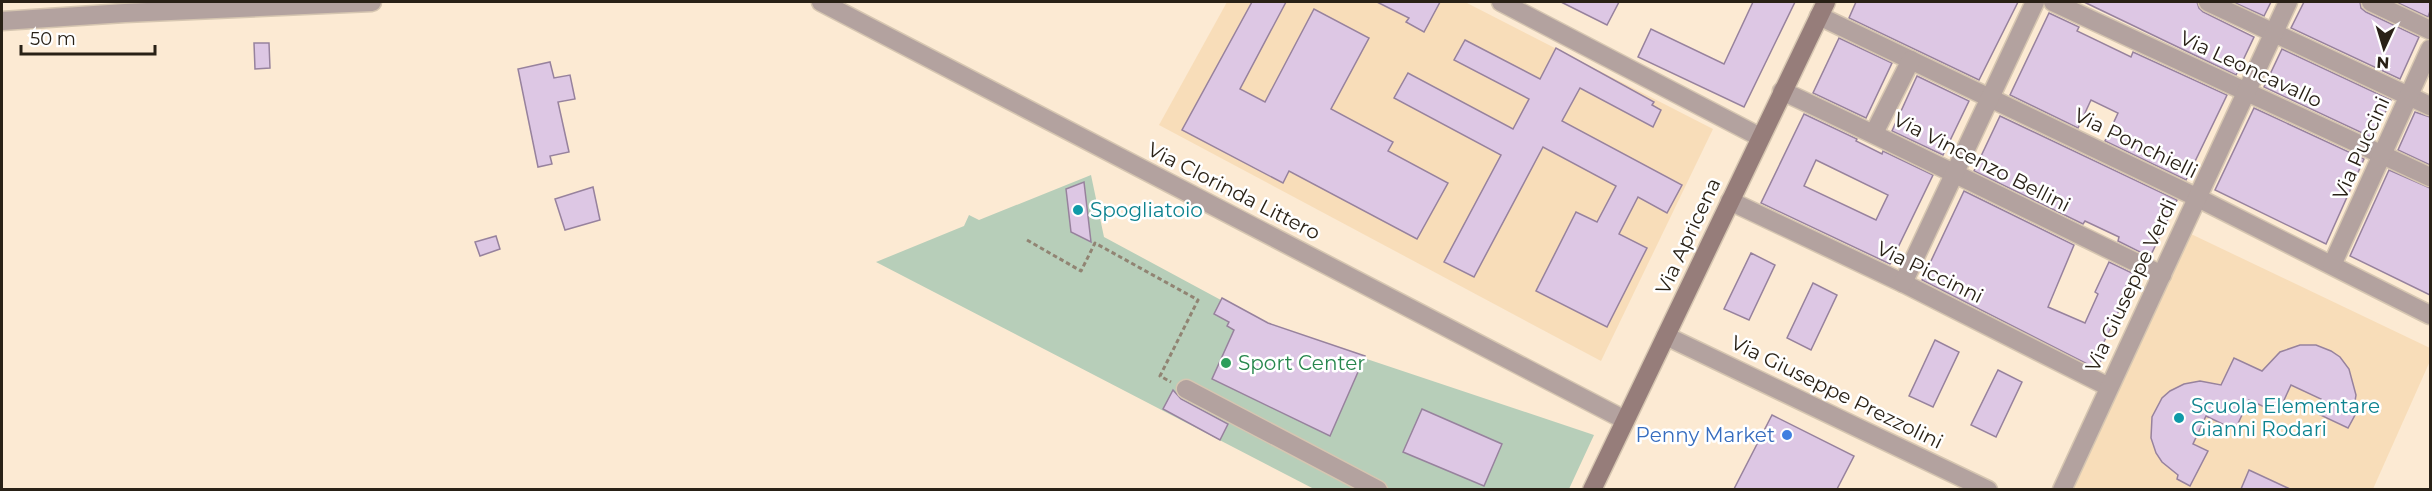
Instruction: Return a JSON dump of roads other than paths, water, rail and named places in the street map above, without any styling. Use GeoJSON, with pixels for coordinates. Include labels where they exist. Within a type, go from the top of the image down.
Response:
{"type":"FeatureCollection","features":[{"type":"Feature","properties":{"kind":"main road","name":"Via Apricena"},"geometry":{"type":"LineString","coordinates":[[1592,489],[1823,9]]}},
{"type":"Feature","properties":{"kind":"street"},"geometry":{"type":"LineString","coordinates":[[2,21],[372,2]]}},
{"type":"Feature","properties":{"kind":"street","name":"Via Clorinda Littero"},"geometry":{"type":"LineString","coordinates":[[821,2],[1625,420]]}},
{"type":"Feature","properties":{"kind":"street"},"geometry":{"type":"LineString","coordinates":[[1501,2],[1760,137]]}},
{"type":"Feature","properties":{"kind":"street"},"geometry":{"type":"LineString","coordinates":[[1903,284],[2035,2]]}},
{"type":"Feature","properties":{"kind":"street","name":"Via Leoncavallo"},"geometry":{"type":"LineString","coordinates":[[2053,2],[2430,177]]}},
{"type":"Feature","properties":{"kind":"street"},"geometry":{"type":"LineString","coordinates":[[2208,2],[2430,106]]}},
{"type":"Feature","properties":{"kind":"street","name":"Via Giuseppe Verdi"},"geometry":{"type":"LineString","coordinates":[[2062,489],[2288,2]]}},
{"type":"Feature","properties":{"kind":"street"},"geometry":{"type":"LineString","coordinates":[[2371,2],[2430,30]]}},
{"type":"Feature","properties":{"kind":"street","name":"Via Ponchielli"},"geometry":{"type":"LineString","coordinates":[[1823,9],[1911,60],[2196,197],[2430,315]]}},
{"type":"Feature","properties":{"kind":"street","name":"Via Puccini"},"geometry":{"type":"LineString","coordinates":[[2332,265],[2430,49]]}},
{"type":"Feature","properties":{"kind":"street"},"geometry":{"type":"LineString","coordinates":[[1874,133],[1911,60]]}},
{"type":"Feature","properties":{"kind":"street","name":"Via Vincenzo Bellini"},"geometry":{"type":"LineString","coordinates":[[1782,91],[1874,133],[1954,175],[2162,275]]}},
{"type":"Feature","properties":{"kind":"street","name":"Via Piccinni"},"geometry":{"type":"LineString","coordinates":[[1730,201],[2109,387]]}},
{"type":"Feature","properties":{"kind":"street","name":"Via Giuseppe Prezzolini"},"geometry":{"type":"LineString","coordinates":[[1666,336],[1988,489]]}},
{"type":"Feature","properties":{"kind":"street"},"geometry":{"type":"LineString","coordinates":[[1186,389],[1378,489]]}},
{"type":"Feature","properties":{"kind":"place","name":"Spogliatoio"},"geometry":{"type":"Point","coordinates":[1078,210]}},
{"type":"Feature","properties":{"kind":"place","name":"Sport Center"},"geometry":{"type":"Point","coordinates":[1226,363]}},
{"type":"Feature","properties":{"kind":"place","name":"Scuola Elementare Gianni Rodari"},"geometry":{"type":"Point","coordinates":[2179,418]}},
{"type":"Feature","properties":{"kind":"place","name":"Penny Market"},"geometry":{"type":"Point","coordinates":[1787,435]}}]}
